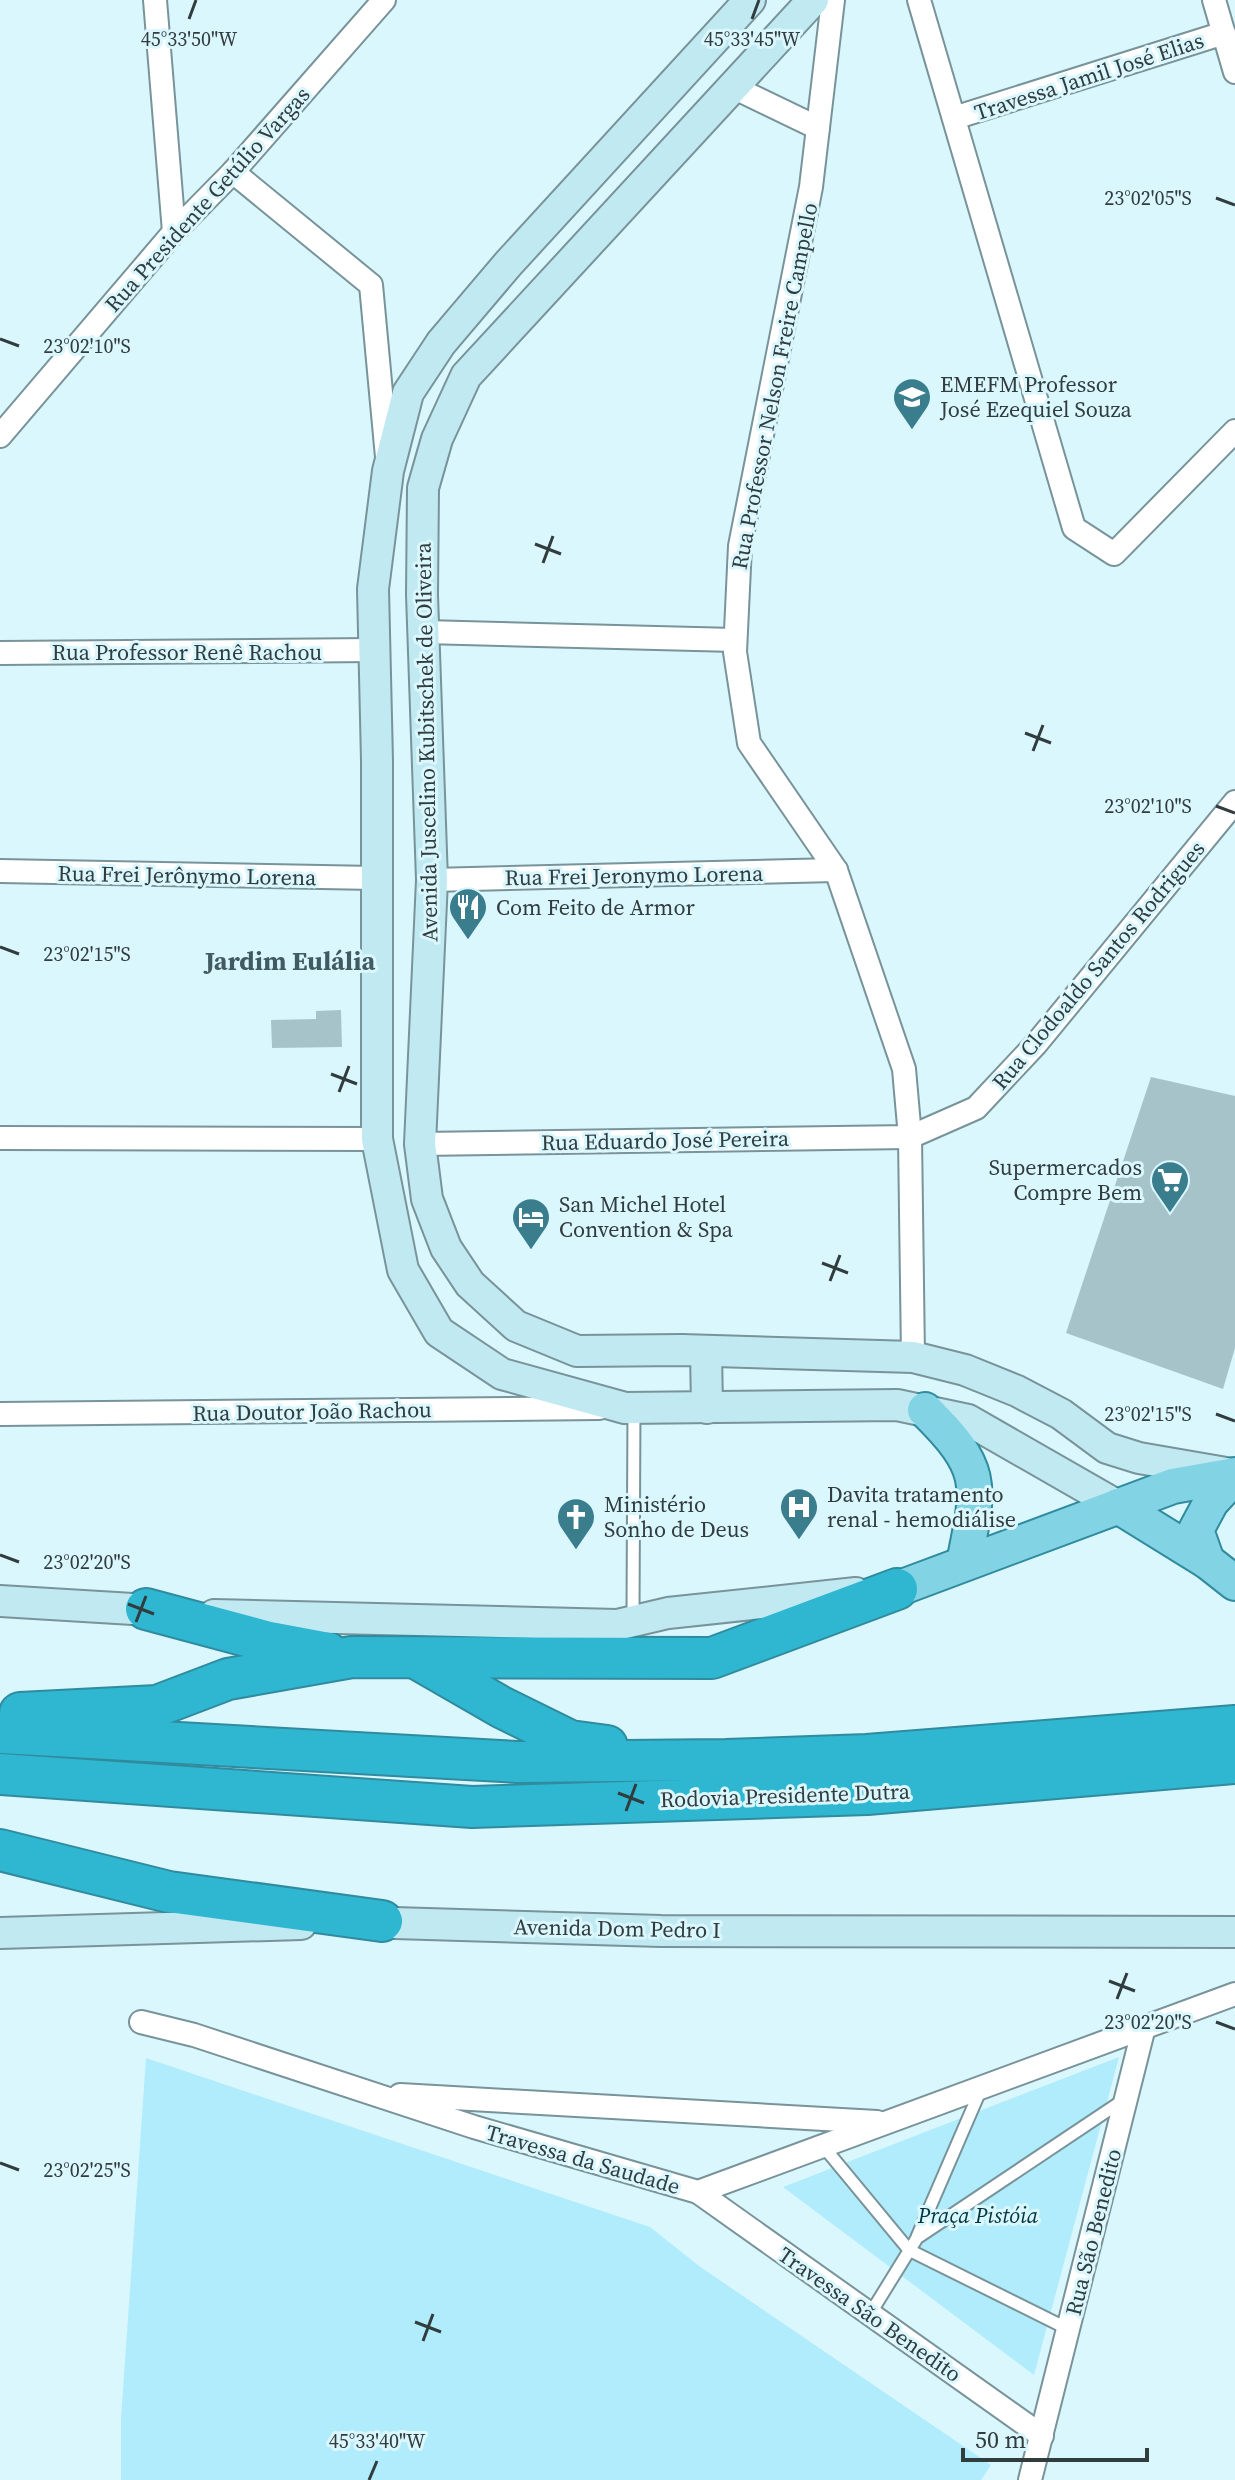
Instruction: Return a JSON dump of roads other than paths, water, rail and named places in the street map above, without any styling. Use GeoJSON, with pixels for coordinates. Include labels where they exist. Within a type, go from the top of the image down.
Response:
{"type":"FeatureCollection","features":[{"type":"Feature","properties":{"kind":"highway"},"geometry":{"type":"LineString","coordinates":[[0,1714],[157,1706],[228,1679],[352,1657],[712,1658],[897,1589]]}},
{"type":"Feature","properties":{"kind":"highway"},"geometry":{"type":"LineString","coordinates":[[146,1609],[269,1642],[352,1657]]}},
{"type":"Feature","properties":{"kind":"highway"},"geometry":{"type":"LineString","coordinates":[[413,1656],[501,1707],[570,1741],[726,1760]]}},
{"type":"Feature","properties":{"kind":"highway","name":"Rodovia Presidente Dutra"},"geometry":{"type":"LineString","coordinates":[[0,1733],[518,1762],[867,1755],[1235,1726]]}},
{"type":"Feature","properties":{"kind":"highway","name":"Rodovia Presidente Dutra"},"geometry":{"type":"LineString","coordinates":[[0,1774],[472,1807],[867,1794],[1235,1763]]}},
{"type":"Feature","properties":{"kind":"highway"},"geometry":{"type":"LineString","coordinates":[[0,1850],[169,1892],[382,1921]]}},
{"type":"Feature","properties":{"kind":"main road","name":"Avenida Juscelino Kubitschek de Oliveira"},"geometry":{"type":"LineString","coordinates":[[750,0],[508,264],[441,343],[408,393],[388,471],[373,589],[377,1139],[403,1270],[439,1332],[502,1374],[630,1408],[897,1405],[968,1420],[1118,1506],[1207,1561],[1235,1583]]}},
{"type":"Feature","properties":{"kind":"main road","name":"Avenida Juscelino Kubitschek de Oliveira"},"geometry":{"type":"LineString","coordinates":[[813,0],[466,376],[437,439],[423,488],[432,880],[420,1144],[427,1199],[446,1248],[470,1284],[516,1326],[577,1351],[913,1357],[965,1370],[1017,1391],[1061,1414],[1107,1448],[1139,1458],[1235,1475]]}},
{"type":"Feature","properties":{"kind":"main road"},"geometry":{"type":"LineString","coordinates":[[378,1005],[427,1005]]}},
{"type":"Feature","properties":{"kind":"main road"},"geometry":{"type":"LineString","coordinates":[[706,1351],[707,1408]]}},
{"type":"Feature","properties":{"kind":"main road"},"geometry":{"type":"LineString","coordinates":[[925,1410],[958,1442],[971,1466],[976,1497],[964,1563]]}},
{"type":"Feature","properties":{"kind":"main road"},"geometry":{"type":"LineString","coordinates":[[0,1601],[235,1617],[617,1625],[668,1613],[897,1589],[1173,1486],[1235,1475]]}},
{"type":"Feature","properties":{"kind":"main road"},"geometry":{"type":"LineString","coordinates":[[1207,1561],[1196,1530],[1211,1502],[1235,1475]]}},
{"type":"Feature","properties":{"kind":"main road","name":"Avenida Dom Pedro I"},"geometry":{"type":"LineString","coordinates":[[0,1933],[382,1921],[661,1931],[1235,1932]]}},
{"type":"Feature","properties":{"kind":"street"},"geometry":{"type":"LineString","coordinates":[[155,0],[174,232]]}},
{"type":"Feature","properties":{"kind":"street","name":"Rua Presidente Getúlio Vargas"},"geometry":{"type":"LineString","coordinates":[[0,436],[174,232],[233,172],[384,0]]}},
{"type":"Feature","properties":{"kind":"street","name":"Rua Professor Nelson Freire Campello"},"geometry":{"type":"LineString","coordinates":[[833,0],[811,187],[740,546],[735,640],[749,743],[836,870],[904,1069],[910,1137],[913,1357]]}},
{"type":"Feature","properties":{"kind":"street"},"geometry":{"type":"LineString","coordinates":[[919,0],[1074,528],[1114,554],[1235,431]]}},
{"type":"Feature","properties":{"kind":"street"},"geometry":{"type":"LineString","coordinates":[[1214,0],[1235,72]]}},
{"type":"Feature","properties":{"kind":"street","name":"Travessa Jamil José Elias"},"geometry":{"type":"LineString","coordinates":[[954,118],[1224,33]]}},
{"type":"Feature","properties":{"kind":"street"},"geometry":{"type":"LineString","coordinates":[[733,87],[818,128]]}},
{"type":"Feature","properties":{"kind":"street"},"geometry":{"type":"LineString","coordinates":[[233,172],[371,285],[388,471]]}},
{"type":"Feature","properties":{"kind":"street"},"geometry":{"type":"LineString","coordinates":[[425,632],[735,640]]}},
{"type":"Feature","properties":{"kind":"street","name":"Rua Professor Renê Rachou"},"geometry":{"type":"LineString","coordinates":[[0,653],[375,650]]}},
{"type":"Feature","properties":{"kind":"street","name":"Rua Clodoaldo Santos Rodrigues"},"geometry":{"type":"LineString","coordinates":[[910,1137],[976,1108],[1036,1044],[1235,802]]}},
{"type":"Feature","properties":{"kind":"street","name":"Rua Frei Jeronymo Lorena"},"geometry":{"type":"LineString","coordinates":[[432,880],[836,870]]}},
{"type":"Feature","properties":{"kind":"street","name":"Rua Frei Jerônymo Lorena"},"geometry":{"type":"LineString","coordinates":[[0,871],[375,878]]}},
{"type":"Feature","properties":{"kind":"street","name":"Rua Eduardo José Pereira"},"geometry":{"type":"LineString","coordinates":[[420,1144],[910,1137]]}},
{"type":"Feature","properties":{"kind":"street"},"geometry":{"type":"LineString","coordinates":[[0,1138],[377,1139]]}},
{"type":"Feature","properties":{"kind":"street","name":"Rua Doutor João Rachou"},"geometry":{"type":"LineString","coordinates":[[0,1414],[630,1408]]}},
{"type":"Feature","properties":{"kind":"street"},"geometry":{"type":"LineString","coordinates":[[376,1620],[396,1610],[668,1613]]}},
{"type":"Feature","properties":{"kind":"street","name":"Travessa da Saudade"},"geometry":{"type":"LineString","coordinates":[[141,2022],[489,2132],[698,2192],[1235,1994]]}},
{"type":"Feature","properties":{"kind":"street","name":"Rua São Benedito"},"geometry":{"type":"LineString","coordinates":[[1030,2480],[1144,2027]]}},
{"type":"Feature","properties":{"kind":"street","name":"Travessa da Saudade"},"geometry":{"type":"LineString","coordinates":[[370,2093],[886,2123]]}},
{"type":"Feature","properties":{"kind":"street","name":"Travessa São Benedito"},"geometry":{"type":"LineString","coordinates":[[698,2192],[1042,2436]]}},
{"type":"Feature","properties":{"kind":"lane"},"geometry":{"type":"LineString","coordinates":[[630,1408],[633,1612]]}},
{"type":"Feature","properties":{"kind":"lane"},"geometry":{"type":"LineString","coordinates":[[870,2314],[917,2238],[981,2089]]}},
{"type":"Feature","properties":{"kind":"lane"},"geometry":{"type":"LineString","coordinates":[[917,2238],[1126,2098]]}},
{"type":"Feature","properties":{"kind":"lane"},"geometry":{"type":"LineString","coordinates":[[823,2146],[909,2250],[1069,2329]]}},
{"type":"Feature","properties":{"kind":"place","name":"EMEFM Professor José Ezequiel Souza"},"geometry":{"type":"Point","coordinates":[912,431]}},
{"type":"Feature","properties":{"kind":"place","name":"Com Feito de Armor"},"geometry":{"type":"Point","coordinates":[468,941]}},
{"type":"Feature","properties":{"kind":"place","name":"Supermercados Compre Bem"},"geometry":{"type":"Point","coordinates":[1170,1214]}},
{"type":"Feature","properties":{"kind":"place","name":"San Michel Hotel Convention & Spa"},"geometry":{"type":"Point","coordinates":[531,1251]}},
{"type":"Feature","properties":{"kind":"place","name":"Davita tratamento renal - hemodiálise"},"geometry":{"type":"Point","coordinates":[799,1541]}},
{"type":"Feature","properties":{"kind":"place","name":"Ministério Sonho de Deus"},"geometry":{"type":"Point","coordinates":[576,1551]}},
{"type":"Feature","properties":{"kind":"district","name":"Jardim Eulália"},"geometry":{"type":"Point","coordinates":[290,961]}},
{"type":"Feature","properties":{"kind":"park label","name":"Praça Pistóia"},"geometry":{"type":"Point","coordinates":[978,2215]}}]}
